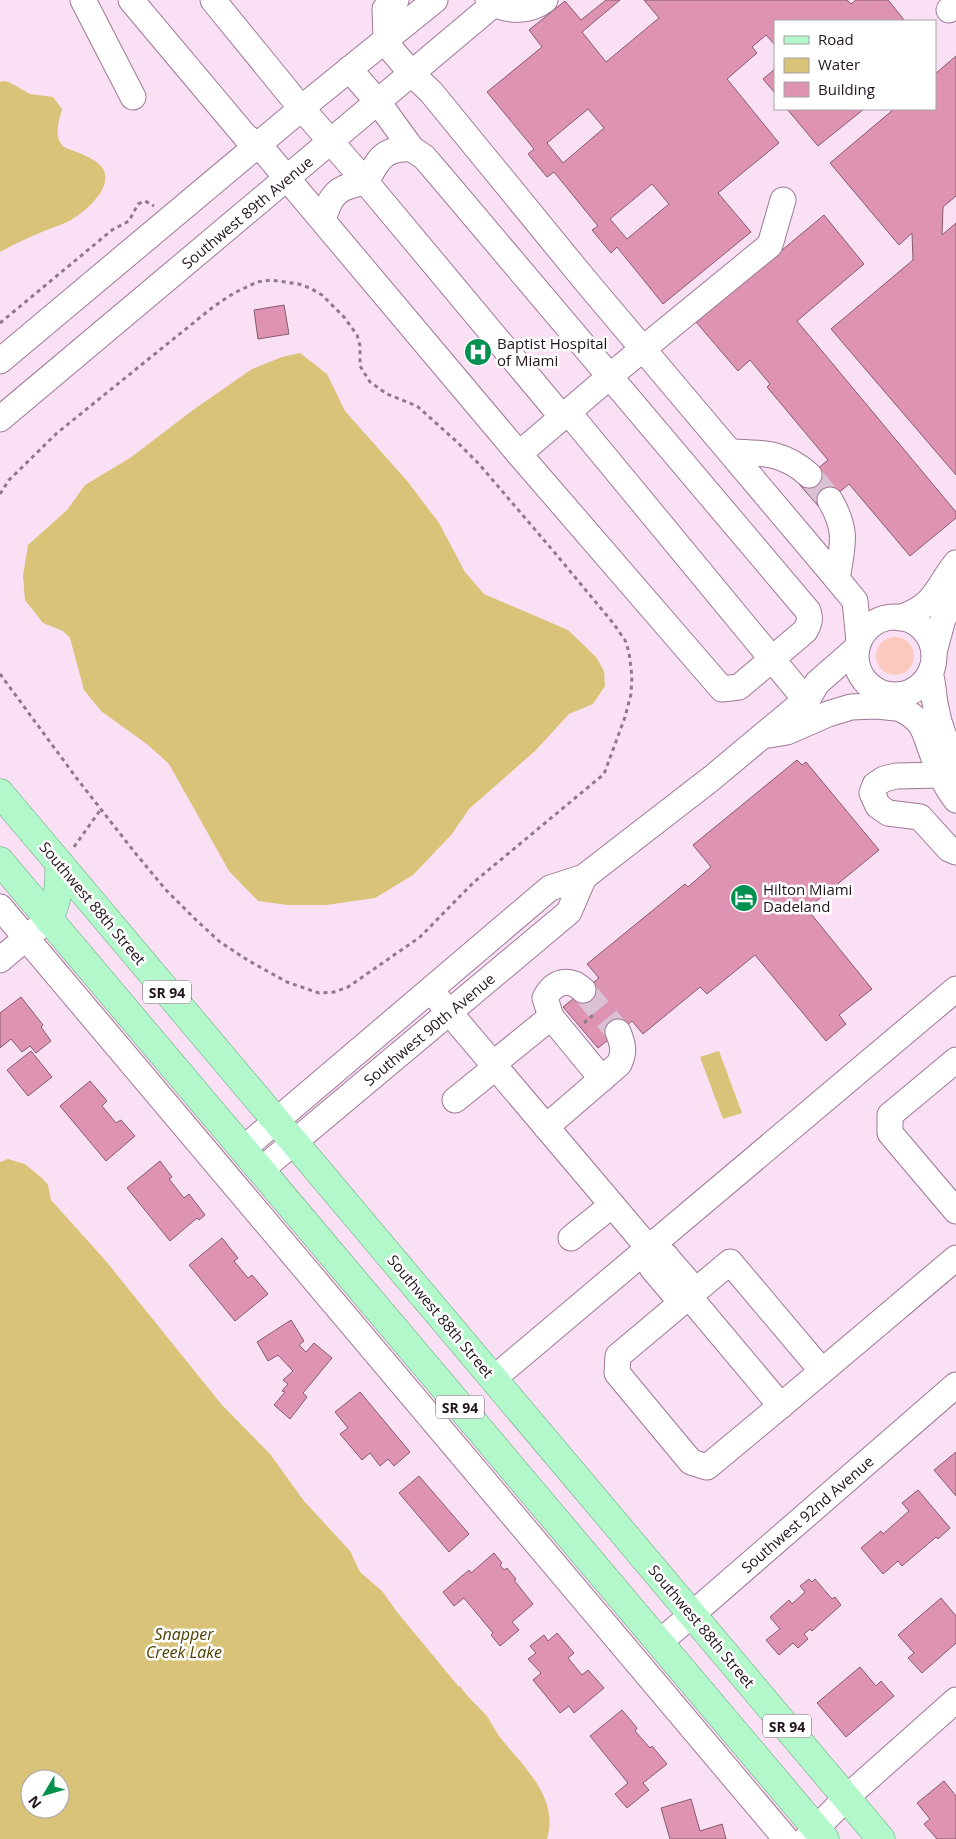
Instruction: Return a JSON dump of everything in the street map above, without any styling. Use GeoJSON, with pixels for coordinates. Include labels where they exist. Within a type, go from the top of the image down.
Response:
{"type":"FeatureCollection","features":[{"type":"Feature","properties":{"kind":"main road","name":"Southwest 88th Street"},"geometry":{"type":"LineString","coordinates":[[0,794],[65,856],[276,1121],[881,1839]]}},
{"type":"Feature","properties":{"kind":"main road"},"geometry":{"type":"LineString","coordinates":[[49,920],[57,900],[65,856]]}},
{"type":"Feature","properties":{"kind":"main road","name":"SR 94"},"geometry":{"type":"LineString","coordinates":[[0,862],[659,1643],[816,1836]]}},
{"type":"Feature","properties":{"kind":"street"},"geometry":{"type":"LineString","coordinates":[[83,0],[133,97]]}},
{"type":"Feature","properties":{"kind":"street"},"geometry":{"type":"LineString","coordinates":[[132,0],[246,137],[259,145],[519,454],[722,689],[739,687],[805,631],[809,624],[810,617],[808,611],[437,172],[424,157],[412,149],[378,102],[349,69]]}},
{"type":"Feature","properties":{"kind":"street"},"geometry":{"type":"LineString","coordinates":[[213,0],[301,108],[807,698],[844,692],[885,697]]}},
{"type":"Feature","properties":{"kind":"street"},"geometry":{"type":"LineString","coordinates":[[396,0],[385,9],[385,40],[412,74],[431,92],[855,601],[858,667],[862,676],[885,697],[911,714],[951,766]]}},
{"type":"Feature","properties":{"kind":"street"},"geometry":{"type":"LineString","coordinates":[[0,361],[301,108],[435,0]]}},
{"type":"Feature","properties":{"kind":"street"},"geometry":{"type":"LineString","coordinates":[[491,2],[508,9],[524,9],[544,0]]}},
{"type":"Feature","properties":{"kind":"street","name":"Southwest 89th Avenue"},"geometry":{"type":"LineString","coordinates":[[0,419],[412,74],[491,2]]}},
{"type":"Feature","properties":{"kind":"street"},"geometry":{"type":"LineString","coordinates":[[323,220],[329,202],[341,188],[365,181],[376,163],[386,153],[398,148],[412,149]]}},
{"type":"Feature","properties":{"kind":"street"},"geometry":{"type":"LineString","coordinates":[[519,454],[609,377],[770,245],[783,200]]}},
{"type":"Feature","properties":{"kind":"street"},"geometry":{"type":"LineString","coordinates":[[731,452],[774,454],[795,464],[809,475]]}},
{"type":"Feature","properties":{"kind":"street"},"geometry":{"type":"LineString","coordinates":[[830,500],[840,519],[844,541],[837,578]]}},
{"type":"Feature","properties":{"kind":"street"},"geometry":{"type":"LineString","coordinates":[[858,644],[866,630],[875,623],[916,612],[927,605],[956,564]]}},
{"type":"Feature","properties":{"kind":"street"},"geometry":{"type":"LineString","coordinates":[[761,736],[787,732],[828,714],[851,707],[877,706],[885,697],[891,694],[909,692],[918,688],[932,663],[944,620],[956,595]]}},
{"type":"Feature","properties":{"kind":"street"},"geometry":{"type":"LineString","coordinates":[[855,601],[866,604],[893,618],[912,621],[923,629],[930,640],[934,701],[951,766],[956,800]]}},
{"type":"Feature","properties":{"kind":"street","name":"Southwest 90th Avenue"},"geometry":{"type":"LineString","coordinates":[[243,1149],[550,888],[584,877],[677,806],[807,698],[817,683],[858,644]]}},
{"type":"Feature","properties":{"kind":"street"},"geometry":{"type":"LineString","coordinates":[[951,766],[884,779],[876,786],[872,793],[878,806],[888,813],[920,817],[949,849],[956,852]]}},
{"type":"Feature","properties":{"kind":"street","name":"Southwest 90th Avenue"},"geometry":{"type":"LineString","coordinates":[[261,1170],[569,912],[584,877]]}},
{"type":"Feature","properties":{"kind":"street"},"geometry":{"type":"LineString","coordinates":[[0,907],[786,1839]]}},
{"type":"Feature","properties":{"kind":"street"},"geometry":{"type":"LineString","coordinates":[[0,960],[49,920]]}},
{"type":"Feature","properties":{"kind":"street"},"geometry":{"type":"LineString","coordinates":[[584,990],[569,982],[559,983],[545,998],[551,1017],[602,1079]]}},
{"type":"Feature","properties":{"kind":"street"},"geometry":{"type":"LineString","coordinates":[[494,1379],[650,1250],[956,989]]}},
{"type":"Feature","properties":{"kind":"street"},"geometry":{"type":"LineString","coordinates":[[430,990],[650,1250],[666,1256],[679,1271],[689,1283],[689,1295],[781,1406]]}},
{"type":"Feature","properties":{"kind":"street"},"geometry":{"type":"LineString","coordinates":[[456,1100],[551,1017]]}},
{"type":"Feature","properties":{"kind":"street"},"geometry":{"type":"LineString","coordinates":[[546,1127],[619,1064],[623,1056],[623,1047],[618,1032]]}},
{"type":"Feature","properties":{"kind":"street"},"geometry":{"type":"LineString","coordinates":[[956,1060],[890,1115],[890,1133],[956,1211]]}},
{"type":"Feature","properties":{"kind":"street"},"geometry":{"type":"LineString","coordinates":[[572,1238],[612,1205]]}},
{"type":"Feature","properties":{"kind":"street"},"geometry":{"type":"LineString","coordinates":[[822,1371],[730,1262],[618,1356],[617,1373],[690,1462],[707,1467],[781,1406],[956,1258]]}},
{"type":"Feature","properties":{"kind":"street","name":"Southwest 92nd Avenue"},"geometry":{"type":"LineString","coordinates":[[659,1643],[956,1385]]}},
{"type":"Feature","properties":{"kind":"street"},"geometry":{"type":"LineString","coordinates":[[816,1836],[847,1797],[951,1714]]}},
{"type":"Feature","properties":{"kind":"path"},"geometry":{"type":"LineString","coordinates":[[0,323],[112,230],[129,221],[138,204],[145,201],[159,209]]}},
{"type":"Feature","properties":{"kind":"path"},"geometry":{"type":"LineString","coordinates":[[0,494],[14,476],[57,433],[213,307],[234,293],[257,282],[271,280],[300,284],[322,295],[354,329],[360,346],[360,366],[370,382],[387,394],[417,406],[468,452],[613,623],[625,640],[629,652],[632,678],[631,694],[604,774],[474,882],[420,937],[348,987],[334,992],[319,993],[287,982],[249,961],[220,942],[194,918],[154,877],[0,674]]}},
{"type":"Feature","properties":{"kind":"path"},"geometry":{"type":"LineString","coordinates":[[65,856],[101,809]]}},
{"type":"Feature","properties":{"kind":"shaded area"},"geometry":{"type":"Polygon","coordinates":[[[895,637],[902,638],[908,643],[913,649],[913,663],[908,669],[902,674],[895,675],[888,674],[882,669],[877,663],[876,656],[877,649],[882,643],[888,638],[895,637]]]}},
{"type":"Feature","properties":{"kind":"water"},"geometry":{"type":"Polygon","coordinates":[[[0,82],[9,82],[30,94],[53,97],[62,109],[58,124],[58,134],[61,143],[64,147],[89,157],[98,163],[105,173],[105,181],[98,197],[77,216],[0,252],[0,82]]]}},
{"type":"Feature","properties":{"kind":"water"},"geometry":{"type":"Polygon","coordinates":[[[300,353],[327,374],[345,411],[408,482],[439,523],[465,572],[484,594],[568,630],[596,657],[604,671],[605,686],[593,704],[569,714],[536,750],[469,809],[452,834],[413,875],[375,898],[326,905],[288,905],[258,901],[229,871],[169,764],[148,745],[101,711],[84,690],[70,638],[63,631],[43,623],[25,600],[23,576],[28,545],[67,510],[85,485],[130,458],[193,410],[252,369],[282,357],[300,353]]]}},
{"type":"Feature","properties":{"kind":"water"},"geometry":{"type":"Polygon","coordinates":[[[719,1051],[742,1113],[723,1119],[700,1057],[719,1051]]]}},
{"type":"Feature","properties":{"kind":"water","name":"Snapper Creek Lake"},"geometry":{"type":"Polygon","coordinates":[[[8,1159],[25,1164],[43,1179],[48,1185],[51,1200],[105,1260],[222,1405],[270,1454],[304,1501],[350,1551],[360,1572],[382,1591],[459,1687],[486,1715],[538,1786],[548,1811],[549,1824],[547,1839],[0,1839],[0,1162],[8,1159]]]}},
{"type":"Feature","properties":{"kind":"building"},"geometry":{"type":"Polygon","coordinates":[[[606,0],[620,0],[582,32],[606,62],[659,18],[644,0],[847,0],[851,4],[856,0],[888,0],[904,20],[774,20],[774,44],[766,35],[752,47],[757,53],[727,79],[779,143],[718,193],[751,232],[663,304],[617,247],[611,253],[592,230],[598,226],[554,172],[547,177],[528,154],[534,149],[487,92],[542,47],[529,30],[565,1],[581,20],[606,0]],[[588,109],[547,143],[563,163],[604,128],[588,109]],[[652,184],[610,219],[627,239],[669,204],[652,184]]]}},
{"type":"Feature","properties":{"kind":"building"},"geometry":{"type":"Polygon","coordinates":[[[956,56],[956,196],[943,207],[942,235],[956,223],[956,475],[831,329],[913,260],[912,233],[899,245],[830,163],[893,110],[936,110],[936,73],[956,56]]]}},
{"type":"Feature","properties":{"kind":"building"},"geometry":{"type":"Polygon","coordinates":[[[774,70],[774,92],[763,79],[774,70]]]}},
{"type":"Feature","properties":{"kind":"building"},"geometry":{"type":"Polygon","coordinates":[[[788,110],[863,110],[818,146],[788,110]]]}},
{"type":"Feature","properties":{"kind":"building"},"geometry":{"type":"Polygon","coordinates":[[[824,215],[864,264],[797,321],[956,512],[956,518],[910,556],[849,484],[820,508],[799,484],[828,460],[767,387],[770,384],[750,360],[738,371],[696,322],[824,215]]]}},
{"type":"Feature","properties":{"kind":"building"},"geometry":{"type":"Polygon","coordinates":[[[284,305],[289,334],[258,339],[254,310],[284,305]]]}},
{"type":"Feature","properties":{"kind":"building","name":"Hilton Miami Dadeland"},"geometry":{"type":"Polygon","coordinates":[[[797,760],[802,765],[806,762],[879,850],[807,909],[872,989],[839,1015],[846,1024],[826,1041],[755,955],[707,994],[700,987],[643,1034],[632,1021],[598,1048],[563,1007],[599,978],[587,964],[685,884],[688,887],[711,867],[693,845],[797,760]]]}},
{"type":"Feature","properties":{"kind":"building"},"geometry":{"type":"Polygon","coordinates":[[[21,997],[43,1025],[41,1027],[51,1041],[36,1053],[30,1046],[22,1052],[11,1039],[0,1048],[0,1013],[21,997]]]}},
{"type":"Feature","properties":{"kind":"building"},"geometry":{"type":"Polygon","coordinates":[[[31,1051],[52,1077],[28,1096],[7,1070],[31,1051]]]}},
{"type":"Feature","properties":{"kind":"building"},"geometry":{"type":"Polygon","coordinates":[[[90,1081],[107,1101],[102,1106],[116,1123],[121,1120],[135,1136],[106,1161],[60,1106],[90,1081]]]}},
{"type":"Feature","properties":{"kind":"building"},"geometry":{"type":"Polygon","coordinates":[[[160,1161],[172,1177],[169,1179],[184,1198],[189,1194],[205,1215],[199,1220],[197,1218],[170,1241],[127,1188],[160,1161]]]}},
{"type":"Feature","properties":{"kind":"building"},"geometry":{"type":"Polygon","coordinates":[[[222,1238],[238,1258],[234,1261],[248,1278],[252,1275],[268,1294],[235,1321],[189,1265],[222,1238]]]}},
{"type":"Feature","properties":{"kind":"building"},"geometry":{"type":"Polygon","coordinates":[[[291,1320],[304,1341],[299,1345],[306,1352],[314,1343],[332,1358],[303,1393],[307,1397],[290,1419],[274,1405],[285,1392],[282,1391],[288,1384],[283,1380],[293,1371],[278,1355],[268,1361],[257,1342],[291,1320]]]}},
{"type":"Feature","properties":{"kind":"building"},"geometry":{"type":"Polygon","coordinates":[[[360,1392],[410,1452],[394,1466],[388,1459],[380,1466],[370,1453],[362,1460],[340,1434],[348,1428],[335,1412],[360,1392]]]}},
{"type":"Feature","properties":{"kind":"building"},"geometry":{"type":"Polygon","coordinates":[[[956,1452],[956,1496],[934,1470],[956,1452]]]}},
{"type":"Feature","properties":{"kind":"building"},"geometry":{"type":"Polygon","coordinates":[[[419,1476],[469,1534],[449,1552],[399,1493],[419,1476]]]}},
{"type":"Feature","properties":{"kind":"building"},"geometry":{"type":"Polygon","coordinates":[[[918,1490],[950,1528],[938,1539],[936,1537],[902,1566],[898,1561],[883,1574],[861,1548],[881,1531],[883,1534],[909,1511],[902,1503],[918,1490]]]}},
{"type":"Feature","properties":{"kind":"building"},"geometry":{"type":"Polygon","coordinates":[[[494,1553],[502,1563],[500,1565],[504,1570],[507,1568],[533,1604],[512,1622],[519,1630],[500,1646],[491,1635],[493,1633],[464,1598],[454,1606],[443,1592],[469,1570],[471,1573],[494,1553]]]}},
{"type":"Feature","properties":{"kind":"building"},"geometry":{"type":"Polygon","coordinates":[[[809,1579],[812,1582],[815,1579],[832,1599],[835,1597],[841,1605],[812,1631],[810,1629],[804,1634],[808,1639],[798,1648],[793,1643],[779,1655],[766,1640],[780,1629],[770,1617],[789,1600],[792,1604],[805,1592],[800,1586],[809,1579]]]}},
{"type":"Feature","properties":{"kind":"building"},"geometry":{"type":"Polygon","coordinates":[[[941,1598],[956,1616],[956,1643],[922,1673],[908,1658],[914,1653],[898,1635],[941,1598]]]}},
{"type":"Feature","properties":{"kind":"building"},"geometry":{"type":"Polygon","coordinates":[[[557,1633],[574,1653],[568,1658],[582,1675],[588,1670],[604,1688],[574,1713],[569,1706],[560,1713],[533,1680],[541,1673],[528,1659],[536,1653],[530,1646],[544,1635],[548,1641],[557,1633]]]}},
{"type":"Feature","properties":{"kind":"building"},"geometry":{"type":"Polygon","coordinates":[[[860,1667],[876,1686],[881,1681],[894,1696],[846,1737],[817,1703],[860,1667]]]}},
{"type":"Feature","properties":{"kind":"building"},"geometry":{"type":"Polygon","coordinates":[[[622,1710],[637,1728],[635,1731],[650,1748],[652,1746],[667,1764],[643,1783],[649,1790],[627,1808],[615,1794],[628,1783],[590,1736],[622,1710]]]}},
{"type":"Feature","properties":{"kind":"building"},"geometry":{"type":"Polygon","coordinates":[[[944,1781],[956,1796],[956,1839],[937,1839],[924,1824],[930,1819],[917,1803],[944,1781]]]}},
{"type":"Feature","properties":{"kind":"building"},"geometry":{"type":"Polygon","coordinates":[[[691,1799],[700,1831],[722,1824],[726,1839],[670,1839],[661,1808],[691,1799]]]}},
{"type":"Feature","properties":{"kind":"tunnel"},"geometry":{"type":"LineString","coordinates":[[809,475],[830,500]]}},
{"type":"Feature","properties":{"kind":"tunnel"},"geometry":{"type":"LineString","coordinates":[[583,990],[618,1032]]}},
{"type":"Feature","properties":{"kind":"place","name":"Baptist Hospital of Miami"},"geometry":{"type":"Point","coordinates":[478,352]}},
{"type":"Feature","properties":{"kind":"place","name":"Hilton Miami Dadeland"},"geometry":{"type":"Point","coordinates":[744,898]}}]}
